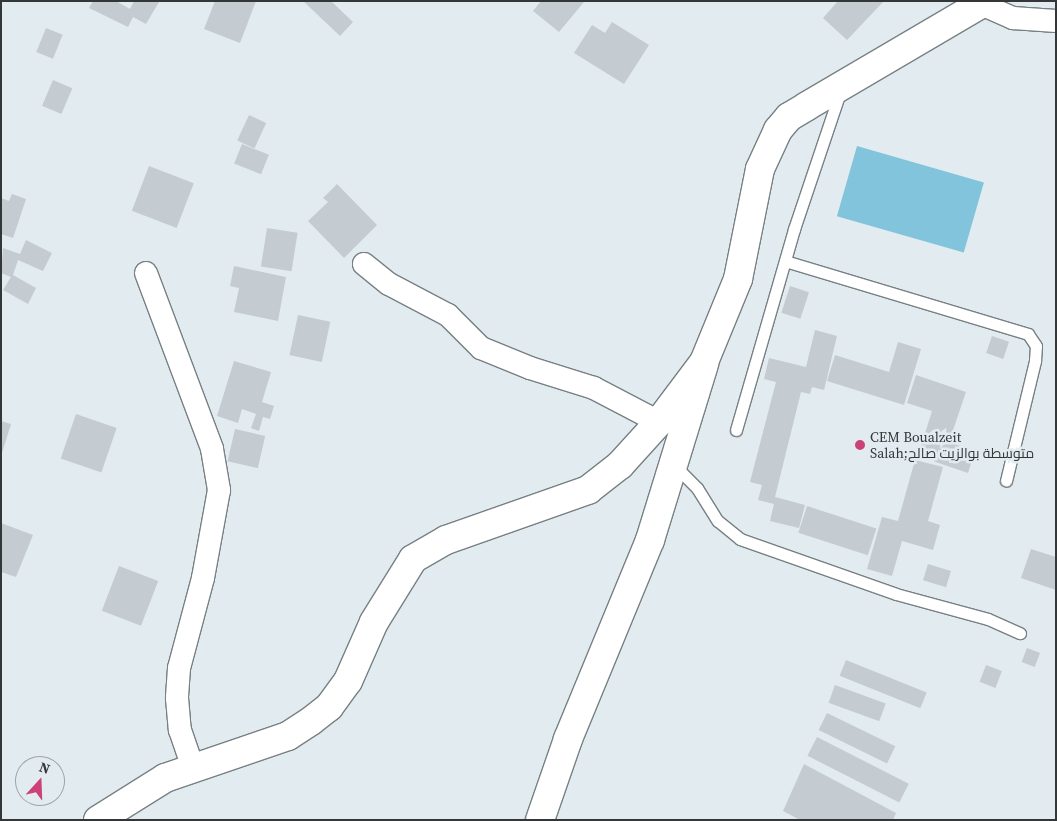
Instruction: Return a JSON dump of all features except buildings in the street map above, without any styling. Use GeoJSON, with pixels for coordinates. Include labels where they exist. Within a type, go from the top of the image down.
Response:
{"type":"FeatureCollection","features":[{"type":"Feature","properties":{"kind":"main road"},"geometry":{"type":"LineString","coordinates":[[540,820],[568,739],[650,540],[704,362],[738,279],[746,224],[769,145],[789,117],[980,2]]}},
{"type":"Feature","properties":{"kind":"main road"},"geometry":{"type":"LineString","coordinates":[[98,820],[166,778],[288,736],[329,708],[348,681],[374,622],[413,559],[446,540],[588,490],[620,465],[659,422],[704,362]]}},
{"type":"Feature","properties":{"kind":"street"},"geometry":{"type":"LineString","coordinates":[[980,2],[1013,18],[1056,20]]}},
{"type":"Feature","properties":{"kind":"street"},"geometry":{"type":"LineString","coordinates":[[364,264],[389,284],[448,315],[481,348],[530,368],[594,388],[659,422]]}},
{"type":"Feature","properties":{"kind":"street"},"geometry":{"type":"LineString","coordinates":[[146,273],[212,449],[219,490],[203,578],[179,668],[177,698],[180,730],[193,768]]}},
{"type":"Feature","properties":{"kind":"lane"},"geometry":{"type":"LineString","coordinates":[[736,430],[785,261],[842,86]]}},
{"type":"Feature","properties":{"kind":"lane"},"geometry":{"type":"LineString","coordinates":[[785,261],[1028,334],[1036,346],[1035,361],[1006,481]]}},
{"type":"Feature","properties":{"kind":"lane"},"geometry":{"type":"LineString","coordinates":[[674,465],[697,488],[718,520],[740,539],[896,594],[988,619],[1020,633]]}},
{"type":"Feature","properties":{"kind":"shaded area"},"geometry":{"type":"Polygon","coordinates":[[[857,146],[984,182],[964,253],[837,216],[857,146]]]}},
{"type":"Feature","properties":{"kind":"place","name":"CEM Boualzeit Salah;متوسطة بوالزيت صالح"},"geometry":{"type":"Point","coordinates":[860,445]}}]}
